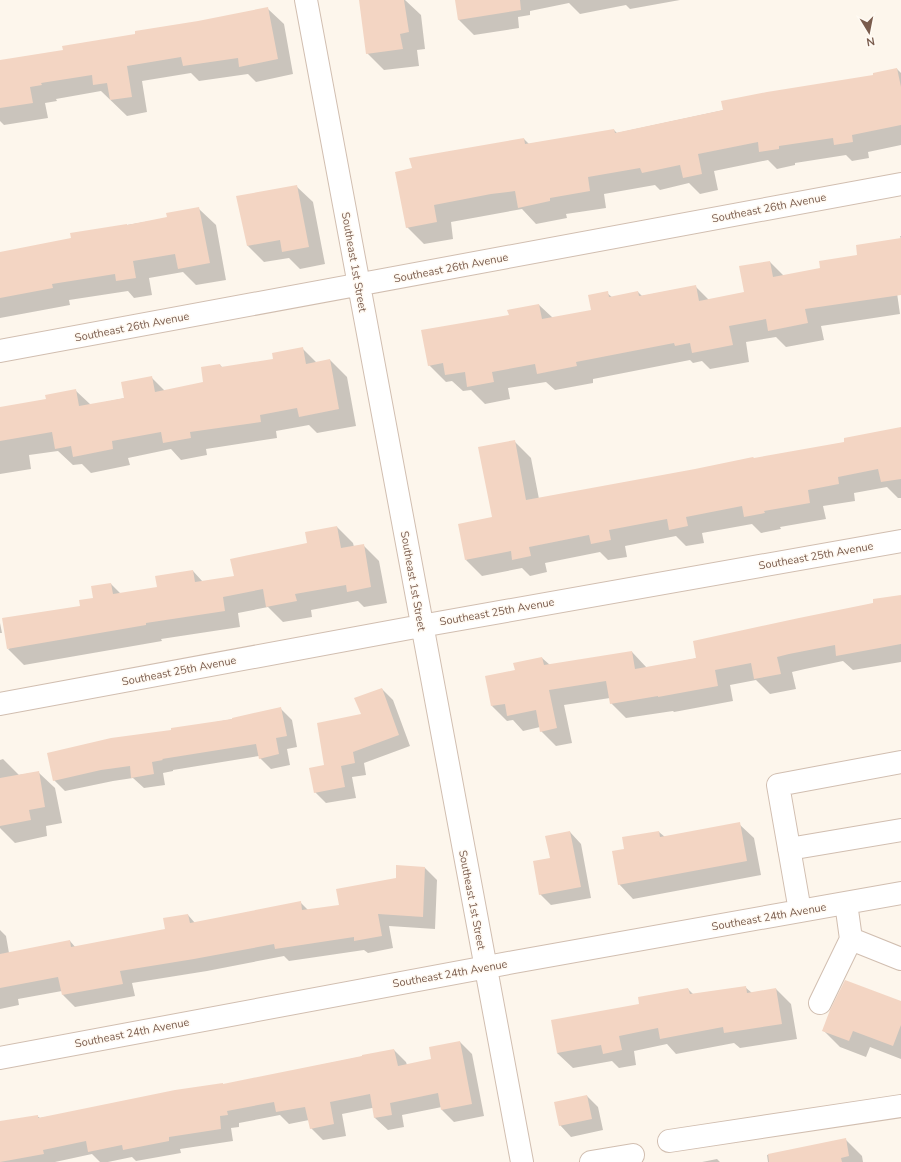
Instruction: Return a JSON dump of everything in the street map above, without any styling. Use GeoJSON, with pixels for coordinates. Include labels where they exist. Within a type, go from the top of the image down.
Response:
{"type":"FeatureCollection","features":[{"type":"Feature","properties":{"kind":"street","name":"Southeast 1st Street"},"geometry":{"type":"LineString","coordinates":[[306,0],[421,626],[522,1162]]}},
{"type":"Feature","properties":{"kind":"street","name":"Southeast 26th Avenue"},"geometry":{"type":"LineString","coordinates":[[0,352],[901,184]]}},
{"type":"Feature","properties":{"kind":"street","name":"Southeast 25th Avenue"},"geometry":{"type":"LineString","coordinates":[[0,704],[421,626],[901,541]]}},
{"type":"Feature","properties":{"kind":"street"},"geometry":{"type":"LineString","coordinates":[[800,911],[778,785],[901,762]]}},
{"type":"Feature","properties":{"kind":"street"},"geometry":{"type":"LineString","coordinates":[[789,849],[901,830]]}},
{"type":"Feature","properties":{"kind":"street","name":"Southeast 24th Avenue"},"geometry":{"type":"LineString","coordinates":[[0,1058],[901,893]]}},
{"type":"Feature","properties":{"kind":"street"},"geometry":{"type":"LineString","coordinates":[[820,1003],[851,939],[846,903]]}},
{"type":"Feature","properties":{"kind":"street"},"geometry":{"type":"LineString","coordinates":[[851,939],[901,959]]}},
{"type":"Feature","properties":{"kind":"street"},"geometry":{"type":"LineString","coordinates":[[668,1141],[901,1106]]}},
{"type":"Feature","properties":{"kind":"street"},"geometry":{"type":"LineString","coordinates":[[591,1162],[633,1155]]}},
{"type":"Feature","properties":{"kind":"building"},"geometry":{"type":"Polygon","coordinates":[[[359,0],[404,0],[409,32],[400,34],[403,49],[366,54],[359,0]]]}},
{"type":"Feature","properties":{"kind":"building"},"geometry":{"type":"Polygon","coordinates":[[[455,0],[520,0],[521,10],[458,20],[455,0]]]}},
{"type":"Feature","properties":{"kind":"building"},"geometry":{"type":"Polygon","coordinates":[[[268,7],[278,59],[239,67],[238,58],[183,66],[181,57],[127,66],[132,97],[110,100],[107,83],[93,85],[92,75],[41,83],[42,85],[30,87],[33,103],[0,108],[0,60],[63,50],[62,46],[135,34],[135,31],[198,21],[268,7]]]}},
{"type":"Feature","properties":{"kind":"building"},"geometry":{"type":"Polygon","coordinates":[[[897,68],[901,87],[901,125],[852,135],[853,142],[834,145],[833,138],[779,146],[779,149],[759,152],[758,142],[698,154],[702,174],[683,178],[680,165],[642,173],[640,168],[588,177],[590,191],[550,198],[550,201],[518,208],[515,191],[491,194],[434,205],[437,222],[406,228],[395,172],[412,168],[409,158],[524,138],[525,144],[614,129],[615,133],[723,110],[721,101],[873,75],[873,73],[897,68]]]}},
{"type":"Feature","properties":{"kind":"building"},"geometry":{"type":"Polygon","coordinates":[[[297,185],[309,247],[282,252],[280,240],[247,246],[236,196],[297,185]]]}},
{"type":"Feature","properties":{"kind":"building"},"geometry":{"type":"Polygon","coordinates":[[[199,207],[210,263],[178,269],[175,254],[133,261],[136,278],[116,281],[115,274],[52,284],[53,288],[0,298],[0,252],[71,238],[70,233],[127,225],[167,217],[166,213],[199,207]]]}},
{"type":"Feature","properties":{"kind":"building"},"geometry":{"type":"Polygon","coordinates":[[[901,238],[901,295],[805,309],[808,323],[768,331],[766,319],[729,326],[733,345],[692,353],[690,343],[675,346],[674,343],[576,362],[577,366],[537,374],[535,364],[492,372],[494,382],[467,387],[465,372],[445,375],[443,363],[428,366],[421,330],[509,315],[507,310],[539,304],[542,319],[591,310],[588,295],[608,291],[609,297],[638,291],[639,296],[696,285],[699,301],[744,292],[739,266],[770,261],[773,277],[820,268],[819,261],[857,255],[856,245],[901,238]]]}},
{"type":"Feature","properties":{"kind":"building"},"geometry":{"type":"Polygon","coordinates":[[[303,347],[306,364],[330,359],[339,409],[299,417],[297,408],[260,415],[261,422],[190,432],[191,438],[163,443],[161,432],[112,441],[113,449],[73,457],[71,446],[55,449],[52,432],[0,441],[0,407],[46,399],[45,395],[76,389],[79,406],[124,398],[121,382],[152,376],[155,392],[203,382],[201,367],[220,364],[221,367],[273,359],[272,353],[303,347]]]}},
{"type":"Feature","properties":{"kind":"building"},"geometry":{"type":"Polygon","coordinates":[[[901,427],[901,479],[881,482],[878,469],[838,477],[839,484],[808,490],[810,503],[764,511],[765,513],[744,517],[742,506],[686,517],[688,526],[669,530],[667,519],[609,530],[611,540],[591,544],[589,535],[529,547],[531,556],[512,560],[511,551],[465,560],[458,524],[492,517],[478,447],[515,440],[526,500],[753,457],[844,442],[844,438],[901,427]]]}},
{"type":"Feature","properties":{"kind":"building"},"geometry":{"type":"Polygon","coordinates":[[[337,526],[341,548],[364,544],[371,587],[347,592],[346,585],[295,594],[297,601],[266,607],[263,589],[223,597],[225,611],[146,623],[146,625],[7,649],[2,618],[80,606],[79,600],[93,598],[91,586],[111,583],[113,594],[157,587],[155,576],[193,570],[195,582],[234,576],[230,559],[307,543],[305,532],[337,526]]]}},
{"type":"Feature","properties":{"kind":"building"},"geometry":{"type":"Polygon","coordinates":[[[901,595],[901,644],[836,656],[835,645],[789,654],[777,657],[781,674],[754,679],[751,663],[715,670],[718,686],[610,704],[606,681],[549,690],[557,728],[540,732],[536,710],[507,716],[505,704],[491,706],[485,676],[515,670],[513,663],[542,657],[544,665],[632,651],[635,669],[696,658],[693,641],[873,603],[873,599],[901,595]]]}},
{"type":"Feature","properties":{"kind":"building"},"geometry":{"type":"Polygon","coordinates":[[[382,688],[399,735],[353,752],[355,763],[341,766],[345,787],[314,793],[309,768],[324,765],[317,723],[361,714],[354,698],[382,688]]]}},
{"type":"Feature","properties":{"kind":"building"},"geometry":{"type":"Polygon","coordinates":[[[281,707],[287,736],[276,738],[279,754],[259,759],[256,744],[162,759],[163,760],[152,762],[154,774],[131,778],[130,766],[101,770],[53,781],[47,753],[111,738],[171,730],[171,728],[232,719],[281,707]]]}},
{"type":"Feature","properties":{"kind":"building"},"geometry":{"type":"Polygon","coordinates":[[[39,771],[45,807],[29,810],[31,820],[0,826],[0,778],[39,771]]]}},
{"type":"Feature","properties":{"kind":"building"},"geometry":{"type":"Polygon","coordinates":[[[740,822],[747,861],[618,885],[612,851],[624,849],[622,837],[659,831],[660,837],[740,822]]]}},
{"type":"Feature","properties":{"kind":"building"},"geometry":{"type":"Polygon","coordinates":[[[570,831],[581,887],[539,895],[533,861],[550,858],[545,836],[570,831]]]}},
{"type":"Feature","properties":{"kind":"building"},"geometry":{"type":"Polygon","coordinates":[[[396,865],[425,867],[423,917],[378,914],[382,936],[354,941],[354,937],[275,949],[274,944],[120,971],[123,984],[62,995],[58,977],[0,988],[0,954],[70,940],[71,947],[165,929],[163,918],[188,914],[190,923],[301,901],[302,910],[339,905],[336,889],[396,878],[396,865]]]}},
{"type":"Feature","properties":{"kind":"building"},"geometry":{"type":"Polygon","coordinates":[[[845,980],[901,1001],[901,1025],[893,1046],[853,1031],[849,1041],[822,1031],[830,1010],[845,980]]]}},
{"type":"Feature","properties":{"kind":"building"},"geometry":{"type":"Polygon","coordinates":[[[746,986],[747,993],[776,988],[782,1024],[724,1033],[723,1027],[660,1039],[658,1028],[619,1036],[622,1050],[603,1054],[601,1045],[557,1053],[551,1020],[639,1004],[638,997],[688,988],[690,994],[746,986]]]}},
{"type":"Feature","properties":{"kind":"building"},"geometry":{"type":"Polygon","coordinates":[[[460,1041],[472,1104],[441,1110],[438,1093],[390,1103],[392,1115],[374,1118],[370,1094],[330,1102],[334,1124],[310,1129],[305,1107],[276,1112],[274,1102],[227,1111],[228,1115],[220,1116],[221,1129],[169,1137],[169,1141],[123,1150],[122,1145],[88,1152],[86,1141],[43,1150],[44,1154],[0,1162],[0,1121],[38,1115],[38,1118],[175,1090],[223,1084],[394,1049],[398,1066],[431,1059],[429,1047],[460,1041]]]}},
{"type":"Feature","properties":{"kind":"building"},"geometry":{"type":"Polygon","coordinates":[[[587,1095],[592,1119],[559,1126],[554,1102],[587,1095]]]}},
{"type":"Feature","properties":{"kind":"building"},"geometry":{"type":"Polygon","coordinates":[[[846,1138],[849,1156],[841,1158],[842,1162],[769,1162],[768,1154],[846,1138]]]}}]}
